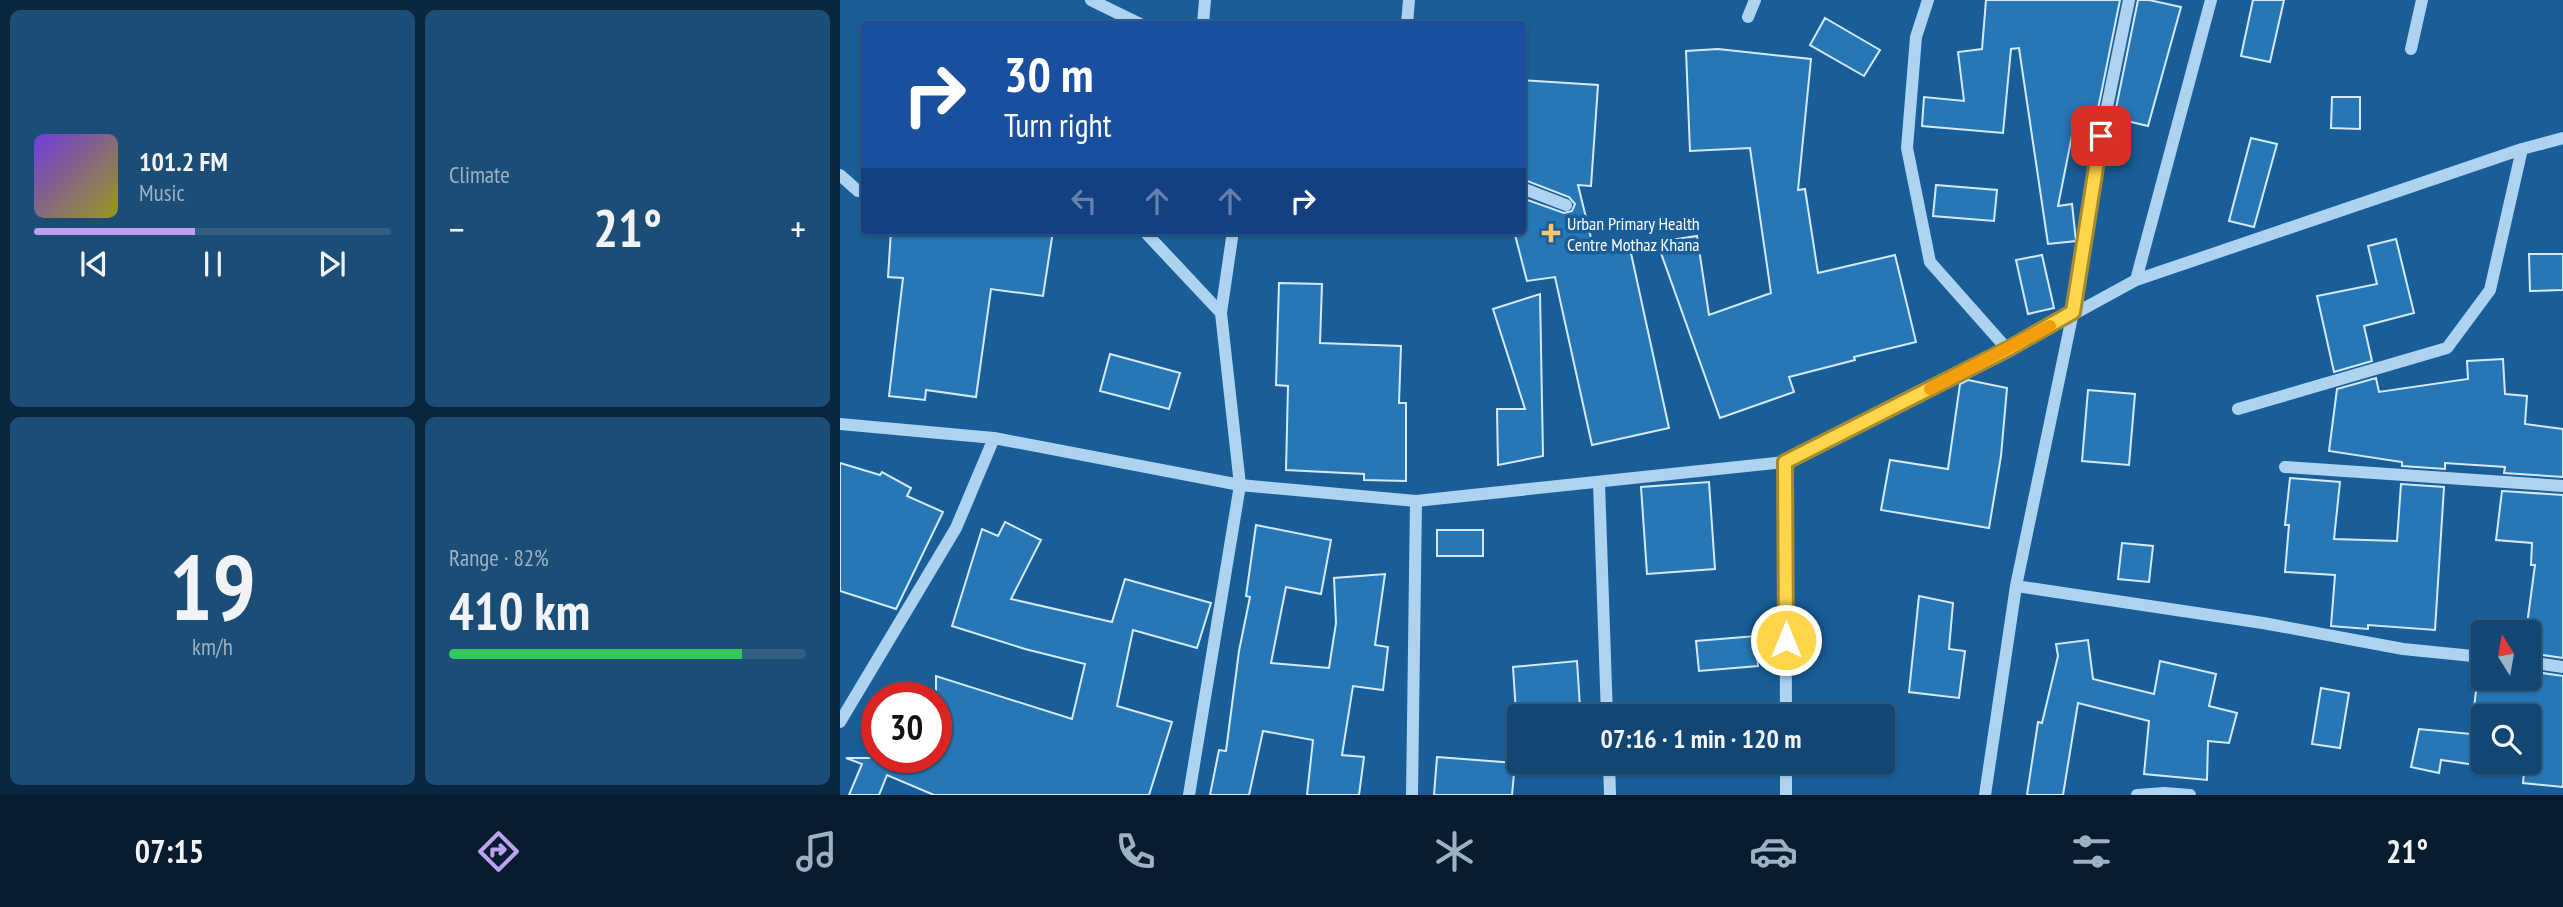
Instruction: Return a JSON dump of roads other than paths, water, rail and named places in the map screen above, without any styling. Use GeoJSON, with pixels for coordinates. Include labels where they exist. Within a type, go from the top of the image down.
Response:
{"type":"FeatureCollection","features":[{"type":"Feature","properties":{"kind":"street"},"geometry":{"type":"LineString","coordinates":[[1091,0],[1134,21]]}},
{"type":"Feature","properties":{"kind":"street"},"geometry":{"type":"LineString","coordinates":[[1203,21],[1205,0]]}},
{"type":"Feature","properties":{"kind":"street"},"geometry":{"type":"LineString","coordinates":[[1407,21],[1409,0]]}},
{"type":"Feature","properties":{"kind":"street"},"geometry":{"type":"LineString","coordinates":[[1748,17],[1755,0]]}},
{"type":"Feature","properties":{"kind":"street"},"geometry":{"type":"LineString","coordinates":[[1928,0],[1916,37],[1907,148],[1930,262],[2008,349]]}},
{"type":"Feature","properties":{"kind":"street"},"geometry":{"type":"LineString","coordinates":[[1985,795],[2016,586],[2073,312],[2101,136],[2129,0]]}},
{"type":"Feature","properties":{"kind":"street"},"geometry":{"type":"LineString","coordinates":[[2136,280],[2211,0]]}},
{"type":"Feature","properties":{"kind":"street"},"geometry":{"type":"LineString","coordinates":[[2412,48],[2422,0]]}},
{"type":"Feature","properties":{"kind":"street"},"geometry":{"type":"LineString","coordinates":[[840,424],[994,438],[1240,485],[1416,501],[1599,484],[1785,462],[2008,349],[2136,280],[2522,149],[2563,138]]}},
{"type":"Feature","properties":{"kind":"street"},"geometry":{"type":"LineString","coordinates":[[2238,410],[2447,348],[2490,290],[2522,149]]}},
{"type":"Feature","properties":{"kind":"street"},"geometry":{"type":"LineString","coordinates":[[840,175],[861,191]]}},
{"type":"Feature","properties":{"kind":"street"},"geometry":{"type":"LineString","coordinates":[[1526,190],[1566,205]]}},
{"type":"Feature","properties":{"kind":"street"},"geometry":{"type":"LineString","coordinates":[[1148,235],[1221,313]]}},
{"type":"Feature","properties":{"kind":"street"},"geometry":{"type":"LineString","coordinates":[[1189,795],[1240,485],[1221,313],[1232,235]]}},
{"type":"Feature","properties":{"kind":"street"},"geometry":{"type":"LineString","coordinates":[[840,722],[956,528],[994,438]]}},
{"type":"Feature","properties":{"kind":"street"},"geometry":{"type":"LineString","coordinates":[[1785,462],[1786,704]]}},
{"type":"Feature","properties":{"kind":"street"},"geometry":{"type":"LineString","coordinates":[[2285,467],[2563,486]]}},
{"type":"Feature","properties":{"kind":"street"},"geometry":{"type":"LineString","coordinates":[[1599,484],[1607,704]]}},
{"type":"Feature","properties":{"kind":"street"},"geometry":{"type":"LineString","coordinates":[[1412,795],[1416,501]]}},
{"type":"Feature","properties":{"kind":"street"},"geometry":{"type":"LineString","coordinates":[[2016,586],[2263,622],[2403,649],[2471,656]]}},
{"type":"Feature","properties":{"kind":"street"},"geometry":{"type":"LineString","coordinates":[[2541,664],[2563,667]]}},
{"type":"Feature","properties":{"kind":"street"},"geometry":{"type":"LineString","coordinates":[[1609,774],[1610,795]]}},
{"type":"Feature","properties":{"kind":"street"},"geometry":{"type":"LineString","coordinates":[[1786,774],[1786,795]]}},
{"type":"Feature","properties":{"kind":"street"},"geometry":{"type":"LineString","coordinates":[[2137,795],[2190,795]]}},
{"type":"Feature","properties":{"kind":"place","name":"Urban Primary Health Centre Mothaz Khana"},"geometry":{"type":"Point","coordinates":[1551,233]}}]}
